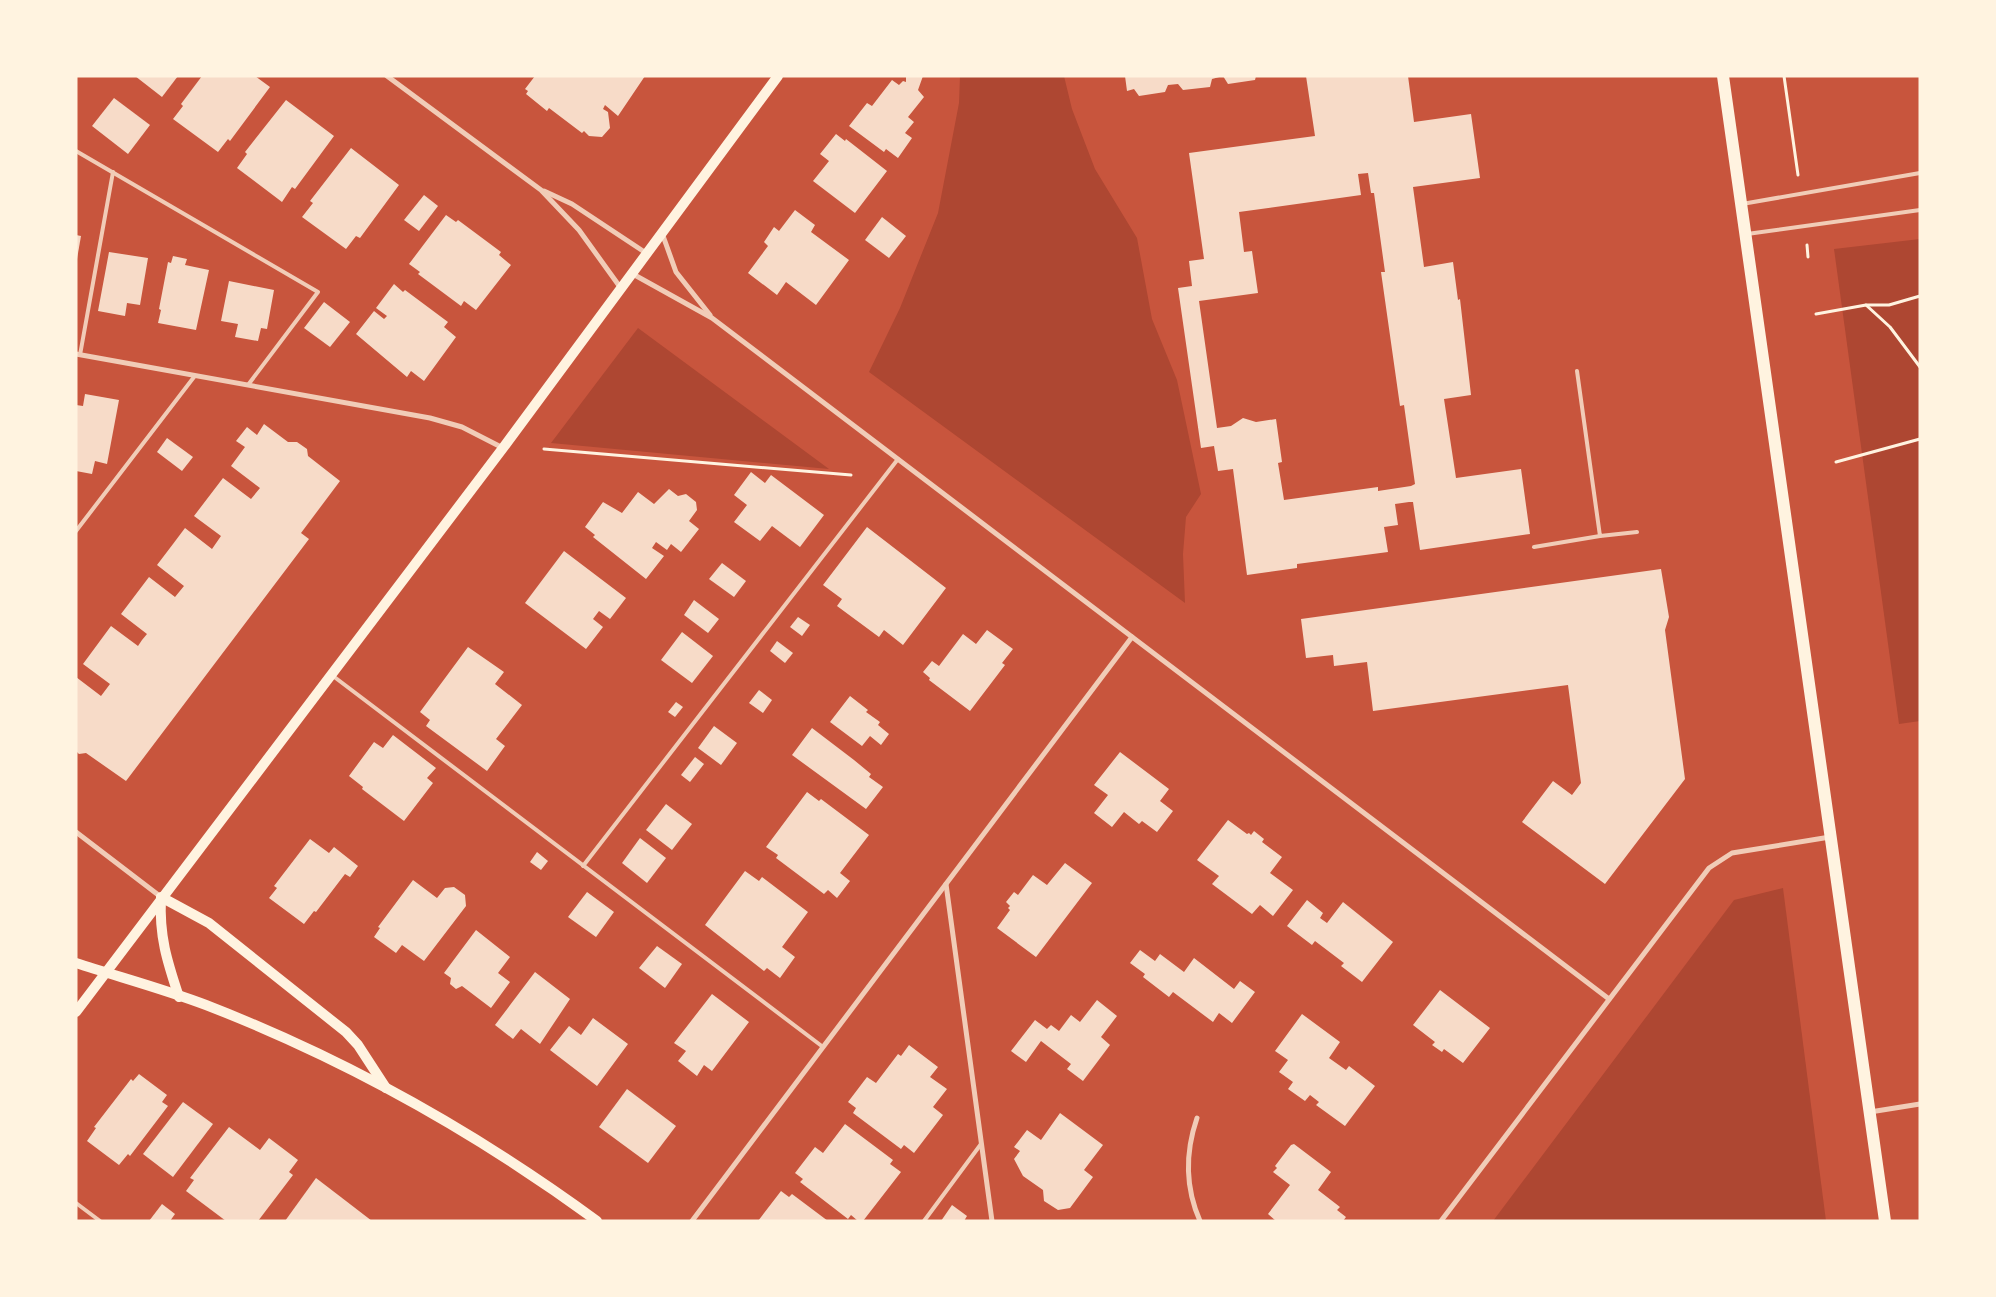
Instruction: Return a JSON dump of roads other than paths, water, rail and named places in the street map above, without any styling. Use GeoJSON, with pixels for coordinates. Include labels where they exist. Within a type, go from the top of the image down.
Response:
{"type":"FeatureCollection","features":[{"type":"Feature","properties":{"kind":"main road"},"geometry":{"type":"LineString","coordinates":[[76,1012],[161,897],[503,448],[620,287],[778,76]]}},
{"type":"Feature","properties":{"kind":"main road"},"geometry":{"type":"LineString","coordinates":[[1723,76],[1885,1221]]}},
{"type":"Feature","properties":{"kind":"main road"},"geometry":{"type":"LineString","coordinates":[[161,897],[160,923],[164,952],[179,997]]}},
{"type":"Feature","properties":{"kind":"main road"},"geometry":{"type":"LineString","coordinates":[[161,897],[209,922],[346,1032],[363,1052],[386,1089]]}},
{"type":"Feature","properties":{"kind":"main road"},"geometry":{"type":"LineString","coordinates":[[76,963],[205,1005],[278,1036],[386,1089],[517,1166],[597,1221]]}},
{"type":"Feature","properties":{"kind":"street"},"geometry":{"type":"LineString","coordinates":[[388,76],[541,190],[579,230],[620,287]]}},
{"type":"Feature","properties":{"kind":"street"},"geometry":{"type":"LineString","coordinates":[[541,190],[572,204],[646,253]]}},
{"type":"Feature","properties":{"kind":"street"},"geometry":{"type":"LineString","coordinates":[[662,232],[676,272],[712,318]]}},
{"type":"Feature","properties":{"kind":"street"},"geometry":{"type":"LineString","coordinates":[[631,273],[712,318],[1609,999]]}},
{"type":"Feature","properties":{"kind":"street"},"geometry":{"type":"LineString","coordinates":[[78,354],[194,377],[438,420],[474,432],[503,448]]}},
{"type":"Feature","properties":{"kind":"street"},"geometry":{"type":"LineString","coordinates":[[692,1221],[1132,637]]}},
{"type":"Feature","properties":{"kind":"street"},"geometry":{"type":"LineString","coordinates":[[76,832],[161,897]]}},
{"type":"Feature","properties":{"kind":"street"},"geometry":{"type":"LineString","coordinates":[[1441,1221],[1703,875],[1715,862],[1732,853],[1830,837]]}},
{"type":"Feature","properties":{"kind":"street"},"geometry":{"type":"LineString","coordinates":[[946,884],[992,1221]]}},
{"type":"Feature","properties":{"kind":"street"},"geometry":{"type":"LineString","coordinates":[[1869,1112],[1920,1104]]}},
{"type":"Feature","properties":{"kind":"street"},"geometry":{"type":"LineString","coordinates":[[1196,1118],[1189,1140],[1188,1164],[1191,1201],[1200,1221]]}},
{"type":"Feature","properties":{"kind":"lane"},"geometry":{"type":"LineString","coordinates":[[76,151],[318,292],[248,385]]}},
{"type":"Feature","properties":{"kind":"lane"},"geometry":{"type":"LineString","coordinates":[[78,354],[113,172]]}},
{"type":"Feature","properties":{"kind":"lane"},"geometry":{"type":"LineString","coordinates":[[1741,204],[1920,173]]}},
{"type":"Feature","properties":{"kind":"lane"},"geometry":{"type":"LineString","coordinates":[[1745,234],[1920,210]]}},
{"type":"Feature","properties":{"kind":"lane"},"geometry":{"type":"LineString","coordinates":[[1577,371],[1600,536]]}},
{"type":"Feature","properties":{"kind":"lane"},"geometry":{"type":"LineString","coordinates":[[76,531],[194,377]]}},
{"type":"Feature","properties":{"kind":"lane"},"geometry":{"type":"LineString","coordinates":[[583,866],[898,458]]}},
{"type":"Feature","properties":{"kind":"lane"},"geometry":{"type":"LineString","coordinates":[[1534,547],[1637,532]]}},
{"type":"Feature","properties":{"kind":"lane"},"geometry":{"type":"LineString","coordinates":[[331,674],[823,1046]]}},
{"type":"Feature","properties":{"kind":"lane"},"geometry":{"type":"LineString","coordinates":[[924,1221],[981,1144]]}},
{"type":"Feature","properties":{"kind":"lane"},"geometry":{"type":"LineString","coordinates":[[76,1203],[100,1221]]}}]}
